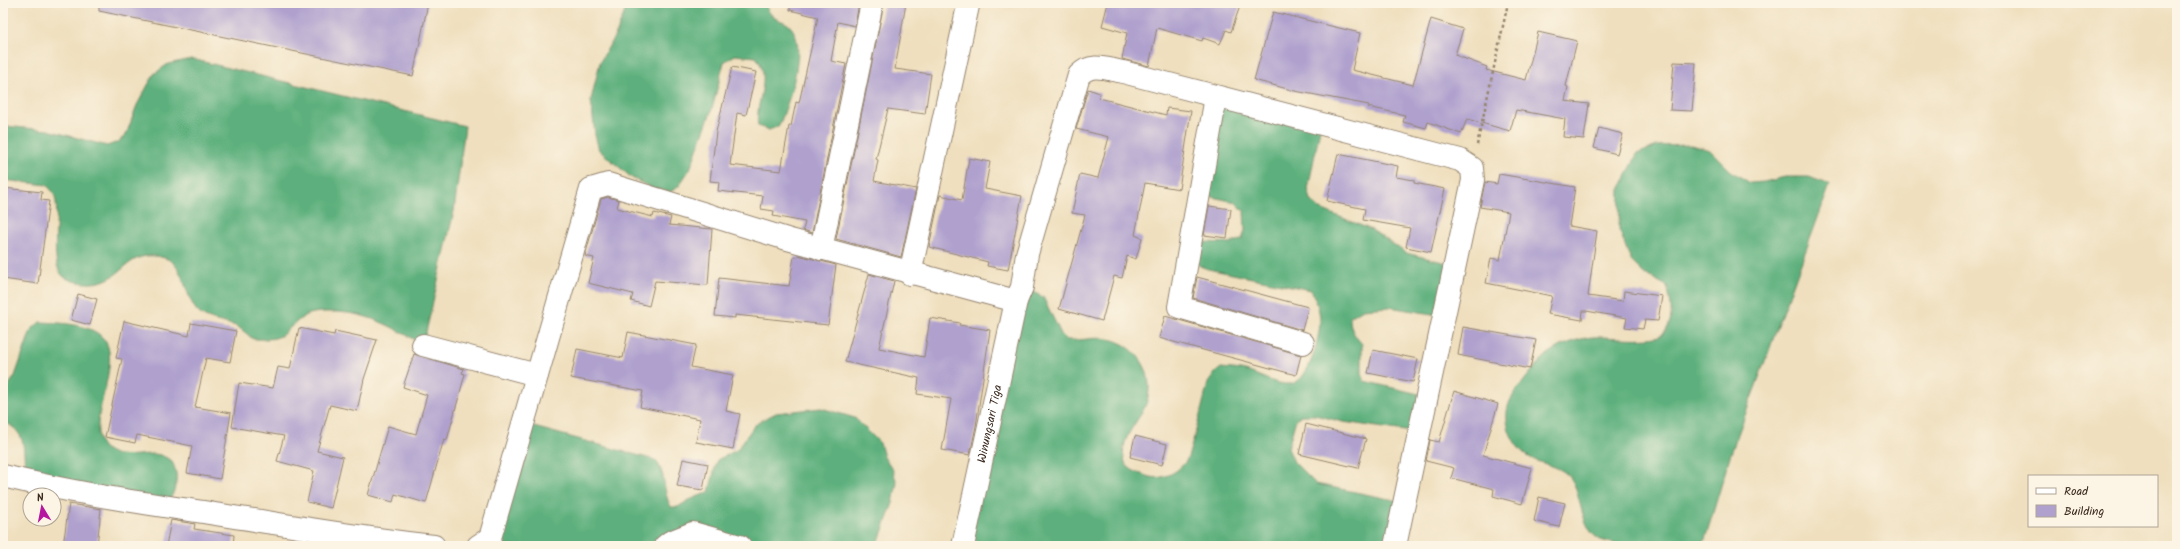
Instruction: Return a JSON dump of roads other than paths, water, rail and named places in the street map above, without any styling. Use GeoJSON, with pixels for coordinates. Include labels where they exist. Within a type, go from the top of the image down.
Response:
{"type":"FeatureCollection","features":[{"type":"Feature","properties":{"kind":"street"},"geometry":{"type":"LineString","coordinates":[[821,249],[872,3]]}},
{"type":"Feature","properties":{"kind":"street"},"geometry":{"type":"LineString","coordinates":[[910,274],[968,6]]}},
{"type":"Feature","properties":{"kind":"street","name":"Winungsari Tiga"},"geometry":{"type":"LineString","coordinates":[[963,546],[1016,302],[1022,287],[1027,254],[1079,75],[1086,68],[1095,67],[1123,72],[1460,160],[1472,168],[1473,180],[1395,546]]}},
{"type":"Feature","properties":{"kind":"street"},"geometry":{"type":"LineString","coordinates":[[1216,97],[1178,307],[1303,343]]}},
{"type":"Feature","properties":{"kind":"street"},"geometry":{"type":"LineString","coordinates":[[478,546],[490,538],[591,189],[608,184],[821,249],[1016,302]]}},
{"type":"Feature","properties":{"kind":"street"},"geometry":{"type":"LineString","coordinates":[[423,346],[537,375]]}},
{"type":"Feature","properties":{"kind":"street"},"geometry":{"type":"LineString","coordinates":[[3,476],[42,485],[181,509],[381,540],[434,546]]}},
{"type":"Feature","properties":{"kind":"street"},"geometry":{"type":"LineString","coordinates":[[665,546],[670,542],[693,533],[740,546]]}}]}
